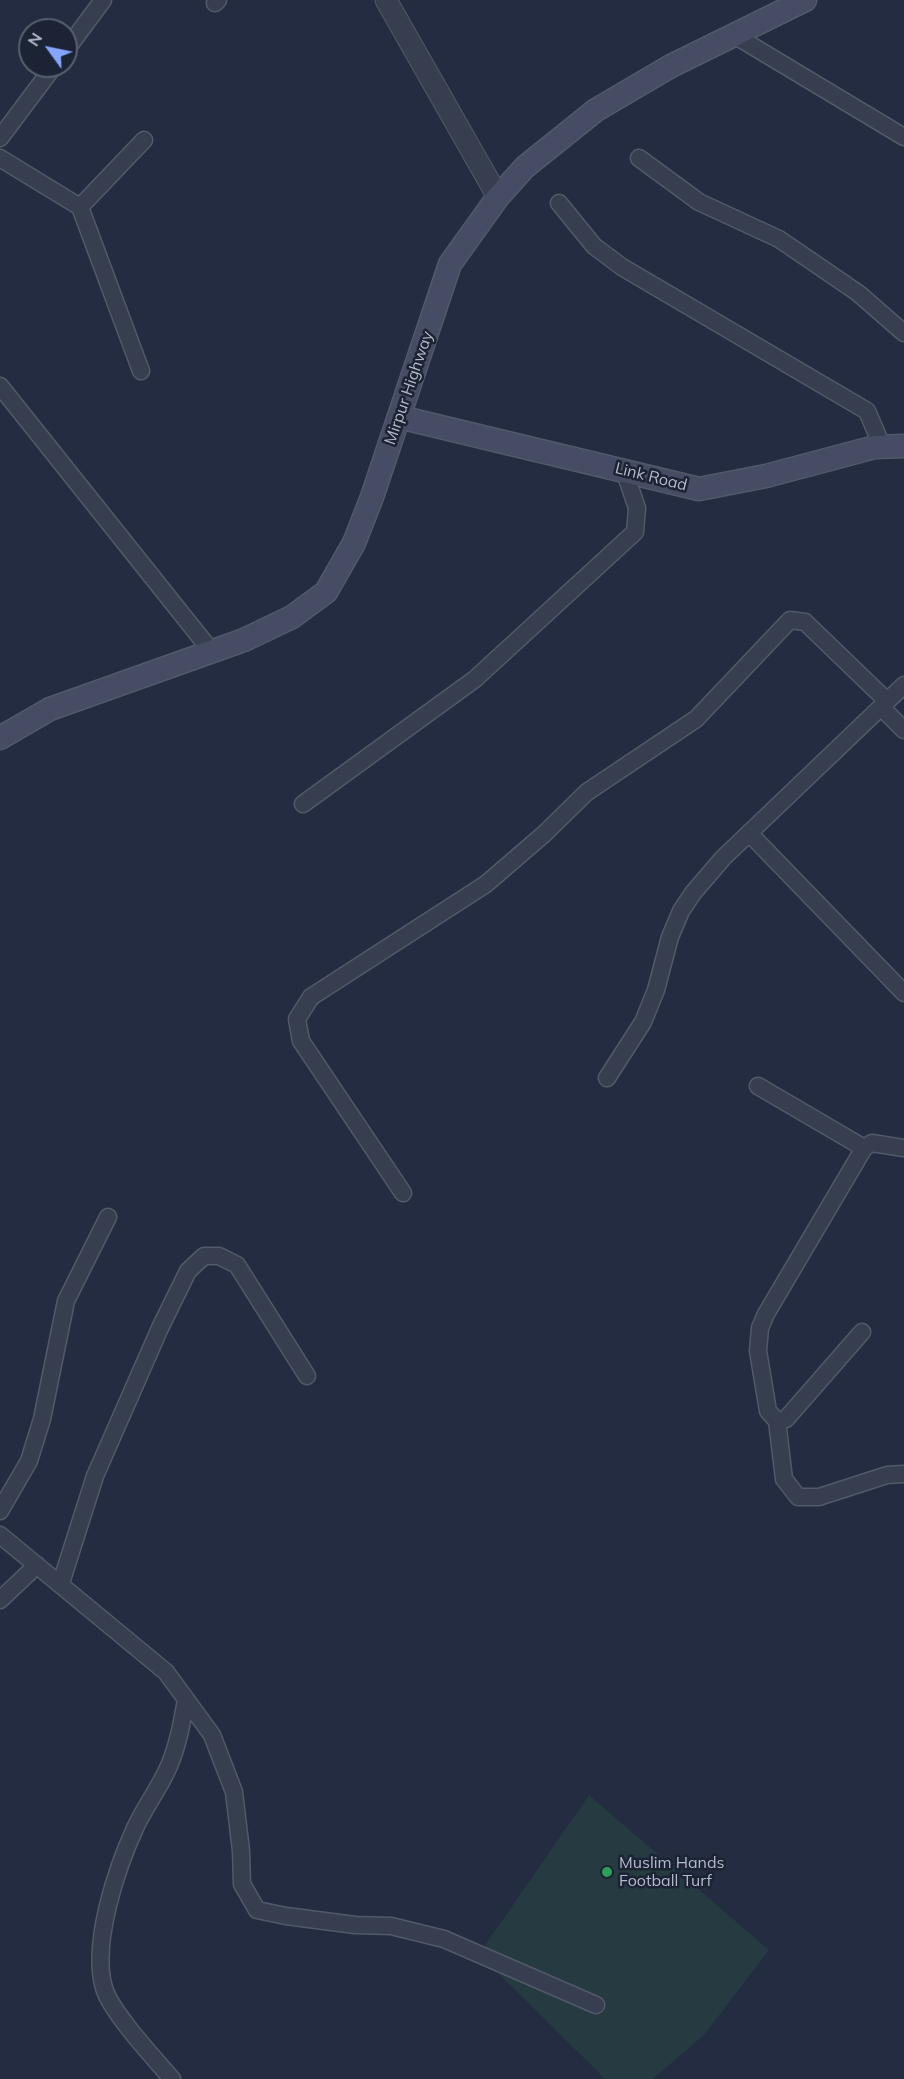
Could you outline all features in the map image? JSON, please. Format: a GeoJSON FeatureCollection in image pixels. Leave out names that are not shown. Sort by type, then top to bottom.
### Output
{"type":"FeatureCollection","features":[{"type":"Feature","properties":{"kind":"main road","name":"Mirpur Highway"},"geometry":{"type":"LineString","coordinates":[[0,738],[50,709],[244,640],[291,617],[326,592],[354,543],[372,497],[450,264],[498,197],[525,167],[596,110],[671,66],[805,0]]}},
{"type":"Feature","properties":{"kind":"main road","name":"Link Road"},"geometry":{"type":"LineString","coordinates":[[399,417],[699,489],[766,476],[875,447],[904,446]]}},
{"type":"Feature","properties":{"kind":"street"},"geometry":{"type":"LineString","coordinates":[[78,34],[103,0]]}},
{"type":"Feature","properties":{"kind":"street"},"geometry":{"type":"LineString","coordinates":[[386,0],[498,197]]}},
{"type":"Feature","properties":{"kind":"street"},"geometry":{"type":"LineString","coordinates":[[734,35],[904,137]]}},
{"type":"Feature","properties":{"kind":"street"},"geometry":{"type":"LineString","coordinates":[[0,138],[45,78]]}},
{"type":"Feature","properties":{"kind":"street"},"geometry":{"type":"LineString","coordinates":[[80,207],[144,140]]}},
{"type":"Feature","properties":{"kind":"street"},"geometry":{"type":"LineString","coordinates":[[0,158],[80,207],[141,371]]}},
{"type":"Feature","properties":{"kind":"street"},"geometry":{"type":"LineString","coordinates":[[639,158],[699,202],[779,239],[858,293],[904,333]]}},
{"type":"Feature","properties":{"kind":"street"},"geometry":{"type":"LineString","coordinates":[[559,203],[594,246],[622,267],[867,411],[879,438],[875,447]]}},
{"type":"Feature","properties":{"kind":"street"},"geometry":{"type":"LineString","coordinates":[[0,386],[212,652]]}},
{"type":"Feature","properties":{"kind":"street"},"geometry":{"type":"LineString","coordinates":[[303,804],[475,679],[635,532],[637,508],[624,470]]}},
{"type":"Feature","properties":{"kind":"street"},"geometry":{"type":"LineString","coordinates":[[403,1193],[302,1041],[297,1019],[311,997],[486,884],[544,834],[587,792],[696,719],[790,620],[805,622],[884,704],[904,730]]}},
{"type":"Feature","properties":{"kind":"street"},"geometry":{"type":"LineString","coordinates":[[607,1078],[643,1022],[657,990],[670,937],[681,911],[707,875],[904,685]]}},
{"type":"Feature","properties":{"kind":"street"},"geometry":{"type":"LineString","coordinates":[[749,833],[904,993]]}},
{"type":"Feature","properties":{"kind":"street"},"geometry":{"type":"LineString","coordinates":[[758,1086],[864,1148]]}},
{"type":"Feature","properties":{"kind":"street"},"geometry":{"type":"LineString","coordinates":[[904,1148],[872,1143],[864,1148],[766,1314],[760,1328],[758,1351],[768,1411],[777,1421],[784,1479],[798,1497],[819,1497],[887,1475],[904,1474]]}},
{"type":"Feature","properties":{"kind":"street"},"geometry":{"type":"LineString","coordinates":[[0,1511],[29,1461],[42,1419],[66,1301],[108,1217]]}},
{"type":"Feature","properties":{"kind":"street"},"geometry":{"type":"LineString","coordinates":[[61,1584],[95,1476],[155,1338],[189,1271],[204,1256],[219,1256],[237,1265],[308,1376]]}},
{"type":"Feature","properties":{"kind":"street"},"geometry":{"type":"LineString","coordinates":[[777,1421],[786,1419],[862,1332]]}},
{"type":"Feature","properties":{"kind":"street"},"geometry":{"type":"LineString","coordinates":[[0,1535],[166,1672],[212,1736],[234,1792],[241,1851],[242,1884],[257,1910],[286,1917],[355,1925],[391,1926],[444,1939],[596,2005]]}},
{"type":"Feature","properties":{"kind":"street"},"geometry":{"type":"LineString","coordinates":[[0,1600],[37,1565]]}},
{"type":"Feature","properties":{"kind":"street"},"geometry":{"type":"LineString","coordinates":[[172,2079],[120,2015],[104,1989],[100,1955],[111,1888],[136,1826],[169,1766],[186,1700]]}},
{"type":"Feature","properties":{"kind":"shaded area","name":"Muslim Hands Football Turf"},"geometry":{"type":"Polygon","coordinates":[[[589,1795],[769,1950],[704,2035],[653,2079],[605,2079],[479,1954],[589,1795]]]}},
{"type":"Feature","properties":{"kind":"place","name":"Muslim Hands Football Turf"},"geometry":{"type":"Point","coordinates":[607,1872]}}]}
